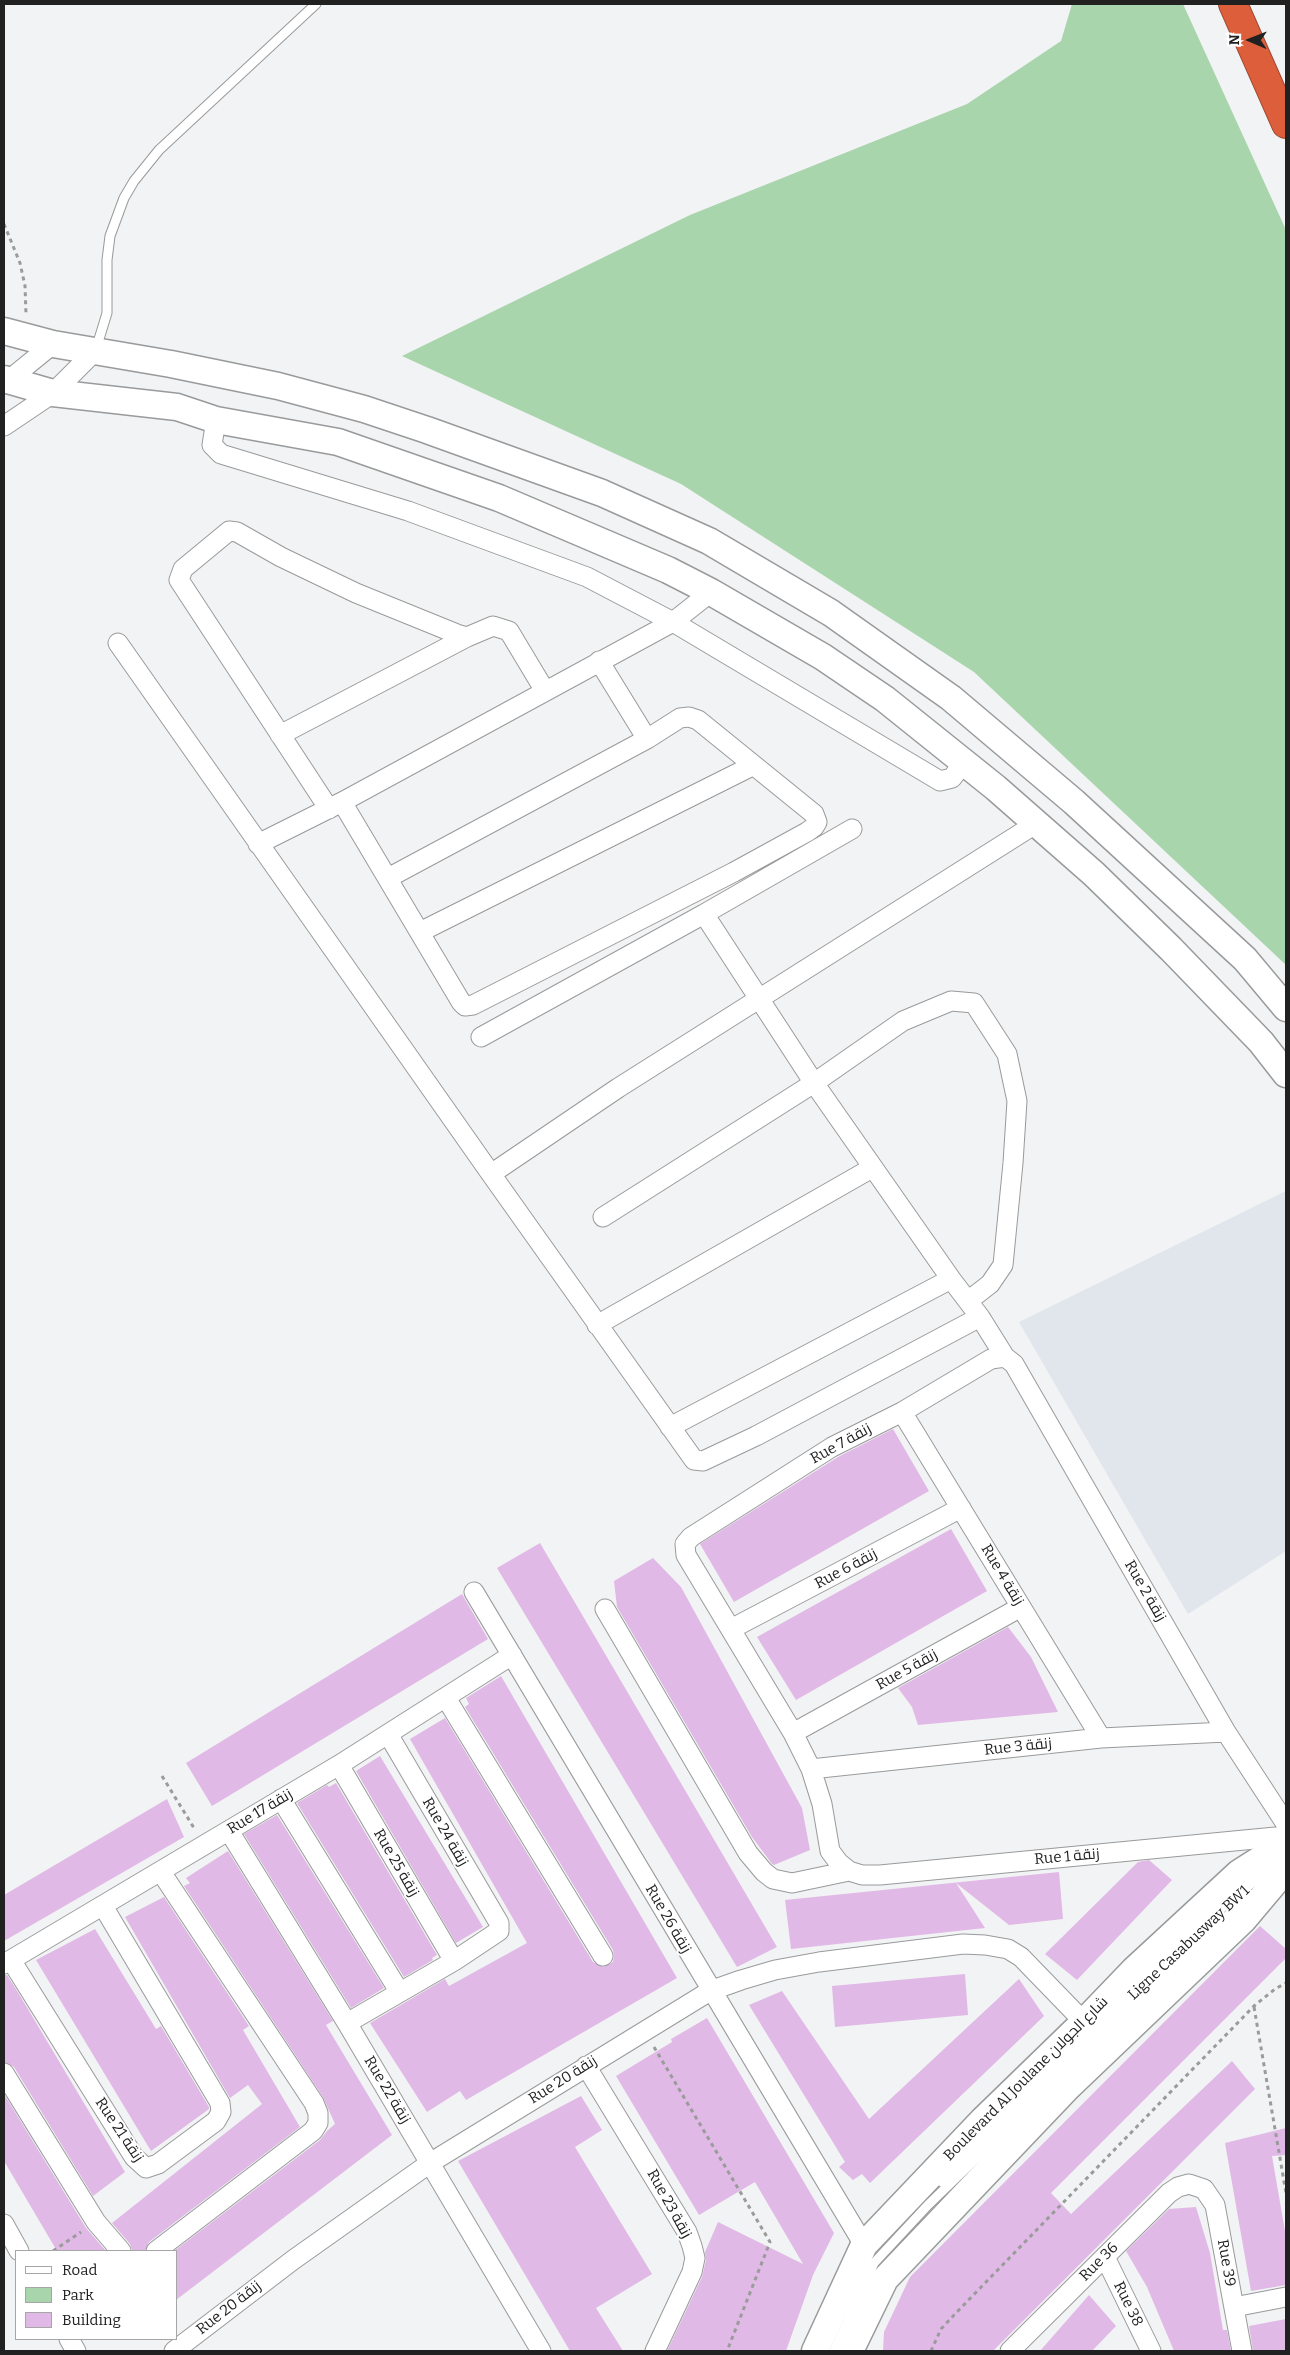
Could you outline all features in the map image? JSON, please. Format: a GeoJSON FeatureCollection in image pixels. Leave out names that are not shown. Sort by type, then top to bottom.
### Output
{"type":"FeatureCollection","features":[{"type":"Feature","properties":{"kind":"highway"},"geometry":{"type":"LineString","coordinates":[[1233,4],[1286,124]]}},
{"type":"Feature","properties":{"kind":"street"},"geometry":{"type":"LineString","coordinates":[[13,334],[53,344],[171,364],[278,386],[364,410],[427,430],[602,493],[709,540],[831,613],[951,698],[1074,802],[1245,959],[1286,1008]]}},
{"type":"Feature","properties":{"kind":"street"},"geometry":{"type":"LineString","coordinates":[[5,381],[53,344]]}},
{"type":"Feature","properties":{"kind":"street"},"geometry":{"type":"LineString","coordinates":[[4,426],[53,392],[94,352]]}},
{"type":"Feature","properties":{"kind":"street"},"geometry":{"type":"LineString","coordinates":[[5,381],[53,392],[178,407],[216,420],[338,442],[500,498],[668,570],[711,592],[780,631],[861,683],[964,762],[1094,874],[1171,949],[1261,1042],[1286,1074]]}},
{"type":"Feature","properties":{"kind":"street"},"geometry":{"type":"LineString","coordinates":[[216,420],[212,445],[221,454],[408,511],[587,577],[673,622],[932,778],[940,781],[952,778],[964,762]]}},
{"type":"Feature","properties":{"kind":"street"},"geometry":{"type":"LineString","coordinates":[[388,878],[647,739],[680,718],[689,717],[698,720],[752,766],[814,814],[817,822],[814,827],[734,872],[473,1005],[465,1006],[388,878],[335,805],[280,735],[179,580],[183,569],[229,531],[237,532],[281,557],[356,593],[467,637]]}},
{"type":"Feature","properties":{"kind":"street"},"geometry":{"type":"LineString","coordinates":[[258,844],[335,805],[673,622],[711,592]]}},
{"type":"Feature","properties":{"kind":"street"},"geometry":{"type":"LineString","coordinates":[[280,735],[467,637],[493,626],[509,631],[545,691]]}},
{"type":"Feature","properties":{"kind":"street"},"geometry":{"type":"LineString","coordinates":[[118,643],[490,1174],[694,1460],[703,1461],[756,1436],[980,1317]]}},
{"type":"Feature","properties":{"kind":"street"},"geometry":{"type":"LineString","coordinates":[[599,661],[647,739]]}},
{"type":"Feature","properties":{"kind":"street"},"geometry":{"type":"LineString","coordinates":[[420,932],[752,766]]}},
{"type":"Feature","properties":{"kind":"street"},"geometry":{"type":"LineString","coordinates":[[490,1174],[618,1088],[1036,823]]}},
{"type":"Feature","properties":{"kind":"street"},"geometry":{"type":"LineString","coordinates":[[480,1037],[704,914],[852,829]]}},
{"type":"Feature","properties":{"kind":"street","name":"Rue 2 زنقة"},"geometry":{"type":"LineString","coordinates":[[704,914],[872,1168],[980,1317],[1005,1357],[1014,1364],[1226,1732],[1285,1849]]}},
{"type":"Feature","properties":{"kind":"street"},"geometry":{"type":"LineString","coordinates":[[603,1217],[814,1083],[903,1021],[951,1001],[974,1003],[1007,1054],[1017,1102],[1003,1265],[990,1284],[968,1301]]}},
{"type":"Feature","properties":{"kind":"street"},"geometry":{"type":"LineString","coordinates":[[597,1325],[872,1168]]}},
{"type":"Feature","properties":{"kind":"street"},"geometry":{"type":"LineString","coordinates":[[670,1427],[951,1279]]}},
{"type":"Feature","properties":{"kind":"street","name":"Rue 7 زنقة"},"geometry":{"type":"LineString","coordinates":[[731,1629],[686,1555],[684,1544],[691,1537],[832,1447],[902,1412],[991,1359],[1005,1357]]}},
{"type":"Feature","properties":{"kind":"street","name":"Rue 4 زنقة"},"geometry":{"type":"LineString","coordinates":[[902,1412],[1101,1738]]}},
{"type":"Feature","properties":{"kind":"street","name":"Rue 6 زنقة"},"geometry":{"type":"LineString","coordinates":[[731,1629],[961,1508]]}},
{"type":"Feature","properties":{"kind":"street","name":"Rue 26 زنقة"},"geometry":{"type":"LineString","coordinates":[[474,1592],[710,1991],[864,2245]]}},
{"type":"Feature","properties":{"kind":"street","name":"Rue 5 زنقة"},"geometry":{"type":"LineString","coordinates":[[793,1733],[1022,1606]]}},
{"type":"Feature","properties":{"kind":"street"},"geometry":{"type":"LineString","coordinates":[[605,1609],[748,1853],[764,1872],[773,1879],[792,1883],[848,1871]]}},
{"type":"Feature","properties":{"kind":"street"},"geometry":{"type":"LineString","coordinates":[[731,1629],[793,1733],[811,1769],[822,1804],[830,1850],[839,1863],[848,1871]]}},
{"type":"Feature","properties":{"kind":"street","name":"Rue 17 زنقة"},"geometry":{"type":"LineString","coordinates":[[7,1962],[162,1872],[339,1765],[512,1655]]}},
{"type":"Feature","properties":{"kind":"street"},"geometry":{"type":"LineString","coordinates":[[446,1698],[603,1956]]}},
{"type":"Feature","properties":{"kind":"street","name":"Rue 3 زنقة"},"geometry":{"type":"LineString","coordinates":[[811,1769],[1101,1738],[1226,1732]]}},
{"type":"Feature","properties":{"kind":"street","name":"Rue 24 زنقة"},"geometry":{"type":"LineString","coordinates":[[388,1734],[499,1923],[499,1931],[454,1961]]}},
{"type":"Feature","properties":{"kind":"street","name":"Rue 25 زنقة"},"geometry":{"type":"LineString","coordinates":[[339,1765],[454,1961]]}},
{"type":"Feature","properties":{"kind":"street"},"geometry":{"type":"LineString","coordinates":[[281,1799],[399,1991]]}},
{"type":"Feature","properties":{"kind":"street","name":"Rue 22 زنقة"},"geometry":{"type":"LineString","coordinates":[[229,1831],[347,2023],[541,2351]]}},
{"type":"Feature","properties":{"kind":"street"},"geometry":{"type":"LineString","coordinates":[[850,2351],[885,2278],[1068,2087],[1244,1919],[1285,1849]]}},
{"type":"Feature","properties":{"kind":"street","name":"Rue 1 زنقة"},"geometry":{"type":"LineString","coordinates":[[848,1871],[862,1875],[880,1875],[1285,1849]]}},
{"type":"Feature","properties":{"kind":"street","name":"Boulevard Al Joulane شارع الجولان"},"geometry":{"type":"LineString","coordinates":[[815,2351],[864,2245],[982,2120],[1084,2022],[1134,1970],[1240,1873],[1285,1849]]}},
{"type":"Feature","properties":{"kind":"street"},"geometry":{"type":"LineString","coordinates":[[157,2250],[312,2131],[318,2123],[318,2113],[314,2103],[162,1872]]}},
{"type":"Feature","properties":{"kind":"street","name":"Rue 21 زنقة"},"geometry":{"type":"LineString","coordinates":[[7,1962],[134,2157],[146,2168],[158,2164],[216,2122],[221,2112],[220,2103],[103,1906]]}},
{"type":"Feature","properties":{"kind":"street","name":"Rue 20 زنقة"},"geometry":{"type":"LineString","coordinates":[[174,2351],[293,2260],[430,2163],[710,1991],[775,1970],[819,1962],[963,1944],[1008,1949],[1031,1966],[1084,2022]]}},
{"type":"Feature","properties":{"kind":"street"},"geometry":{"type":"LineString","coordinates":[[347,2023],[399,1991],[454,1961]]}},
{"type":"Feature","properties":{"kind":"street","name":"Rue 23 زنقة"},"geometry":{"type":"LineString","coordinates":[[586,2066],[687,2232],[695,2258],[692,2272],[655,2351]]}},
{"type":"Feature","properties":{"kind":"street"},"geometry":{"type":"LineString","coordinates":[[4,2073],[96,2222],[120,2250]]}},
{"type":"Feature","properties":{"kind":"street","name":"Rue 36"},"geometry":{"type":"LineString","coordinates":[[1010,2351],[1173,2190],[1183,2185],[1194,2185]]}},
{"type":"Feature","properties":{"kind":"street","name":"Rue 39"},"geometry":{"type":"LineString","coordinates":[[1194,2185],[1204,2189],[1215,2205],[1242,2351]]}},
{"type":"Feature","properties":{"kind":"street"},"geometry":{"type":"LineString","coordinates":[[4,2224],[18,2250]]}},
{"type":"Feature","properties":{"kind":"street","name":"Rue 38"},"geometry":{"type":"LineString","coordinates":[[1105,2257],[1151,2351]]}},
{"type":"Feature","properties":{"kind":"street"},"geometry":{"type":"LineString","coordinates":[[1234,2307],[1286,2297]]}},
{"type":"Feature","properties":{"kind":"lane"},"geometry":{"type":"LineString","coordinates":[[94,352],[108,313],[107,260],[110,236],[122,204],[134,181],[159,150],[316,4]]}},
{"type":"Feature","properties":{"kind":"lane","name":"Ligne Casabusway BW1"},"geometry":{"type":"LineString","coordinates":[[828,2351],[871,2257],[926,2197],[1225,1905],[1285,1849]]}},
{"type":"Feature","properties":{"kind":"lane","name":"Ligne Casabusway BW1"},"geometry":{"type":"LineString","coordinates":[[834,2351],[874,2263],[928,2205],[1201,1939],[1285,1849]]}},
{"type":"Feature","properties":{"kind":"path"},"geometry":{"type":"LineString","coordinates":[[4,224],[20,263],[25,286],[26,309],[13,334]]}},
{"type":"Feature","properties":{"kind":"path"},"geometry":{"type":"LineString","coordinates":[[162,1776],[205,1846]]}},
{"type":"Feature","properties":{"kind":"path"},"geometry":{"type":"LineString","coordinates":[[931,2351],[942,2330],[954,2316],[1254,2006],[1275,1989],[1286,1983]]}},
{"type":"Feature","properties":{"kind":"path"},"geometry":{"type":"LineString","coordinates":[[1254,2006],[1286,2193]]}},
{"type":"Feature","properties":{"kind":"path"},"geometry":{"type":"LineString","coordinates":[[644,2031],[770,2242],[726,2351]]}},
{"type":"Feature","properties":{"kind":"path"},"geometry":{"type":"LineString","coordinates":[[54,2250],[96,2222]]}},
{"type":"Feature","properties":{"kind":"shaded area"},"geometry":{"type":"Polygon","coordinates":[[[1286,1191],[1286,1551],[1188,1614],[1019,1322],[1286,1191]]]}},
{"type":"Feature","properties":{"kind":"green space"},"geometry":{"type":"Polygon","coordinates":[[[1072,4],[1183,4],[1286,230],[1286,965],[974,672],[681,484],[402,356],[690,215],[967,104],[1061,41],[1072,4]]]}},
{"type":"Feature","properties":{"kind":"building"},"geometry":{"type":"Polygon","coordinates":[[[893,1429],[929,1491],[734,1602],[700,1544],[838,1457],[893,1429]]]}},
{"type":"Feature","properties":{"kind":"building"},"geometry":{"type":"Polygon","coordinates":[[[951,1529],[987,1591],[796,1700],[757,1637],[951,1529]]]}},
{"type":"Feature","properties":{"kind":"building"},"geometry":{"type":"Polygon","coordinates":[[[540,1543],[777,1947],[737,1967],[497,1568],[540,1543]]]}},
{"type":"Feature","properties":{"kind":"building"},"geometry":{"type":"Polygon","coordinates":[[[653,1558],[681,1587],[802,1808],[810,1850],[774,1865],[772,1864],[752,1837],[617,1607],[614,1581],[653,1558]]]}},
{"type":"Feature","properties":{"kind":"building"},"geometry":{"type":"Polygon","coordinates":[[[462,1594],[488,1639],[212,1806],[186,1763],[462,1594]]]}},
{"type":"Feature","properties":{"kind":"building"},"geometry":{"type":"Polygon","coordinates":[[[1008,1627],[1031,1657],[1058,1712],[918,1725],[912,1707],[898,1688],[1008,1627]]]}},
{"type":"Feature","properties":{"kind":"building"},"geometry":{"type":"Polygon","coordinates":[[[501,1676],[677,1978],[466,2100],[460,2091],[427,2112],[370,2023],[445,1979],[449,1986],[527,1943],[410,1739],[445,1718],[593,1962],[604,1967],[613,1962],[613,1950],[465,1707],[469,1704],[466,1698],[501,1676]]]}},
{"type":"Feature","properties":{"kind":"building"},"geometry":{"type":"Polygon","coordinates":[[[380,1756],[483,1927],[456,1943],[356,1771],[380,1756]]]}},
{"type":"Feature","properties":{"kind":"building"},"geometry":{"type":"Polygon","coordinates":[[[336,1783],[437,1955],[432,1958],[433,1960],[404,1977],[297,1803],[327,1785],[329,1787],[336,1783]]]}},
{"type":"Feature","properties":{"kind":"building"},"geometry":{"type":"Polygon","coordinates":[[[167,1799],[184,1837],[4,1941],[4,1895],[167,1799]]]}},
{"type":"Feature","properties":{"kind":"building"},"geometry":{"type":"Polygon","coordinates":[[[277,1815],[384,1988],[351,2008],[244,1834],[277,1815]]]}},
{"type":"Feature","properties":{"kind":"building"},"geometry":{"type":"Polygon","coordinates":[[[228,1851],[333,2021],[326,2025],[392,2135],[178,2298],[178,2250],[175,2250],[320,2140],[335,2124],[323,2097],[184,1886],[190,1883],[186,1878],[228,1851]]]}},
{"type":"Feature","properties":{"kind":"building"},"geometry":{"type":"Polygon","coordinates":[[[1149,1860],[1172,1880],[1077,1980],[1045,1954],[1138,1862],[1149,1860]]]}},
{"type":"Feature","properties":{"kind":"building"},"geometry":{"type":"Polygon","coordinates":[[[1059,1872],[1063,1919],[1009,1925],[956,1883],[985,1928],[791,1949],[785,1900],[1059,1872]]]}},
{"type":"Feature","properties":{"kind":"building"},"geometry":{"type":"Polygon","coordinates":[[[164,1897],[249,2026],[243,2030],[300,2127],[149,2242],[145,2250],[132,2250],[130,2244],[112,2223],[262,2104],[248,2085],[230,2098],[125,1917],[164,1897]]]}},
{"type":"Feature","properties":{"kind":"building"},"geometry":{"type":"Polygon","coordinates":[[[1260,1926],[1286,1949],[1286,1958],[1051,2193],[1071,2214],[1232,2061],[1255,2089],[993,2351],[883,2351],[884,2332],[910,2277],[1260,1926]]]}},
{"type":"Feature","properties":{"kind":"building"},"geometry":{"type":"Polygon","coordinates":[[[95,1929],[156,2029],[161,2026],[209,2107],[209,2109],[151,2151],[36,1960],[95,1929]]]}},
{"type":"Feature","properties":{"kind":"building"},"geometry":{"type":"Polygon","coordinates":[[[965,1974],[968,2015],[835,2027],[832,1986],[965,1974]]]}},
{"type":"Feature","properties":{"kind":"building"},"geometry":{"type":"Polygon","coordinates":[[[4,1975],[7,1975],[16,1989],[125,2172],[93,2196],[14,2067],[4,2062],[4,1975]]]}},
{"type":"Feature","properties":{"kind":"building"},"geometry":{"type":"Polygon","coordinates":[[[1019,1979],[1044,2016],[870,2183],[862,2174],[853,2180],[839,2167],[845,2162],[749,2005],[782,1991],[869,2119],[1019,1979]]]}},
{"type":"Feature","properties":{"kind":"building"},"geometry":{"type":"Polygon","coordinates":[[[707,2018],[834,2233],[813,2275],[786,2351],[667,2351],[702,2277],[706,2260],[705,2252],[718,2222],[803,2264],[755,2182],[699,2215],[616,2076],[672,2042],[671,2039],[707,2018]]]}},
{"type":"Feature","properties":{"kind":"building"},"geometry":{"type":"Polygon","coordinates":[[[4,2094],[86,2228],[105,2250],[56,2250],[4,2161],[4,2094]]]}},
{"type":"Feature","properties":{"kind":"building"},"geometry":{"type":"Polygon","coordinates":[[[581,2096],[602,2130],[575,2147],[652,2274],[596,2308],[623,2351],[570,2351],[458,2161],[581,2096]]]}},
{"type":"Feature","properties":{"kind":"building"},"geometry":{"type":"Polygon","coordinates":[[[1286,2128],[1286,2155],[1272,2156],[1286,2237],[1286,2285],[1251,2291],[1225,2143],[1286,2128]]]}},
{"type":"Feature","properties":{"kind":"building"},"geometry":{"type":"Polygon","coordinates":[[[1196,2207],[1210,2253],[1223,2330],[1227,2330],[1231,2351],[1174,2351],[1147,2287],[1126,2251],[1169,2209],[1196,2207]]]}},
{"type":"Feature","properties":{"kind":"building"},"geometry":{"type":"Polygon","coordinates":[[[1089,2295],[1116,2326],[1092,2351],[1040,2351],[1089,2295]]]}},
{"type":"Feature","properties":{"kind":"building"},"geometry":{"type":"Polygon","coordinates":[[[1286,2319],[1286,2351],[1253,2351],[1249,2326],[1286,2319]]]}}]}
